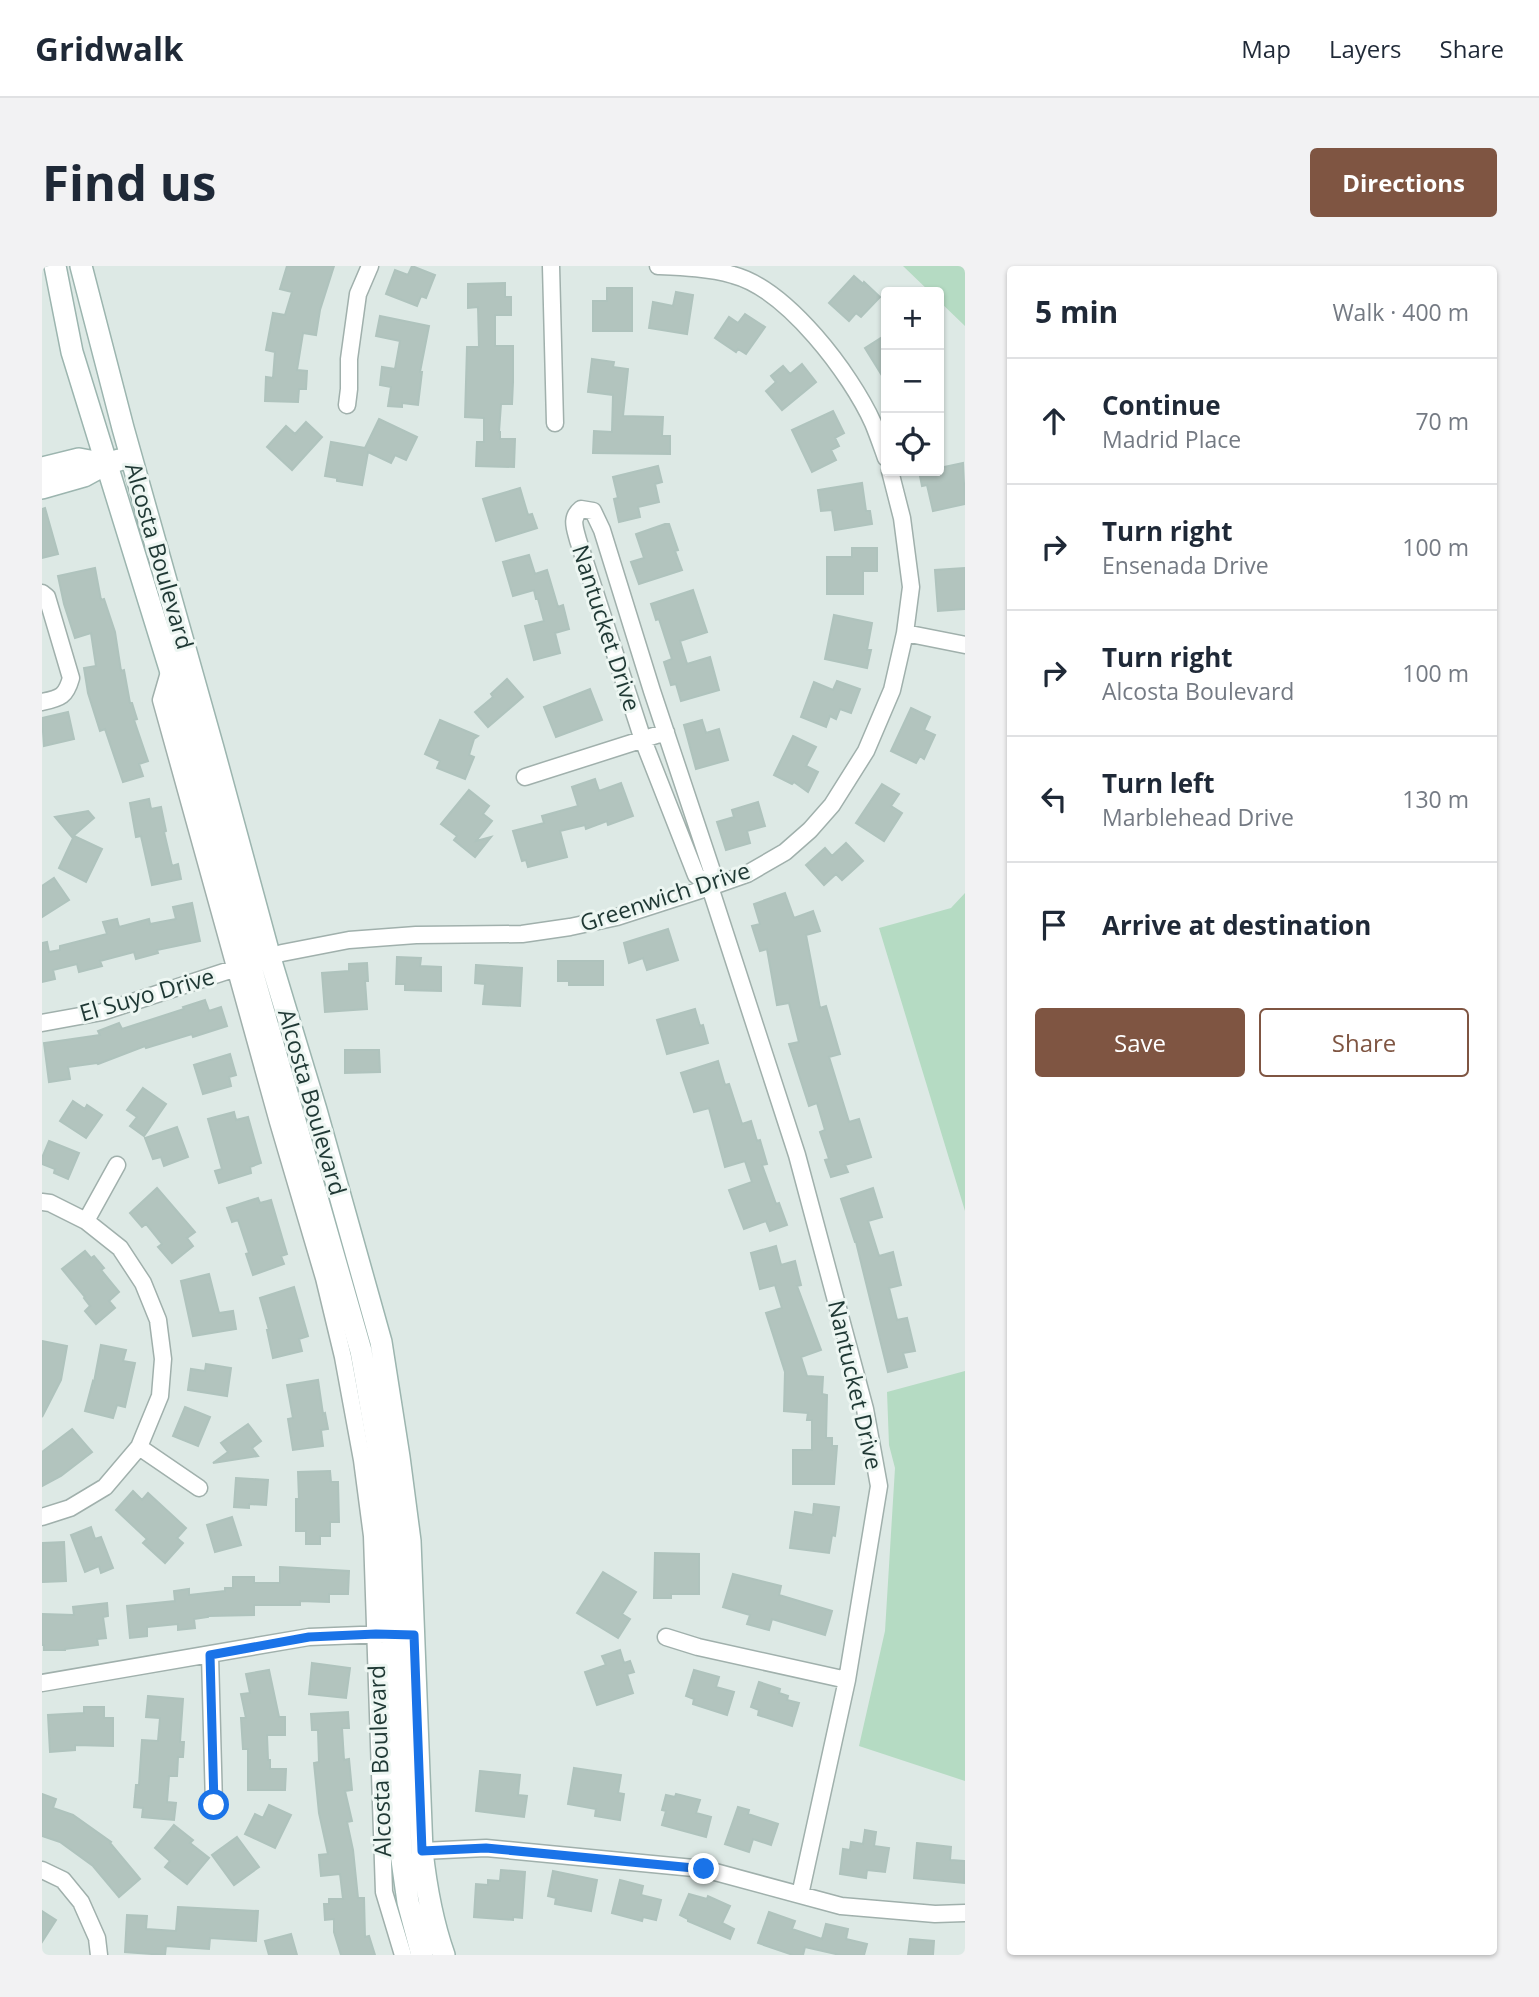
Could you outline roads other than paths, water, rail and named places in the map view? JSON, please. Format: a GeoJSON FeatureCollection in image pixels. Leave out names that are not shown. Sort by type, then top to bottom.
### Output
{"type":"FeatureCollection","features":[{"type":"Feature","properties":{"kind":"main road","name":"Alcosta Boulevard"},"geometry":{"type":"LineString","coordinates":[[55,266],[72,352],[170,669],[361,1351],[389,1533],[401,1853],[408,1902],[422,1955]]}},
{"type":"Feature","properties":{"kind":"main road","name":"Alcosta Boulevard"},"geometry":{"type":"LineString","coordinates":[[81,266],[213,748],[252,964]]}},
{"type":"Feature","properties":{"kind":"main road"},"geometry":{"type":"LineString","coordinates":[[42,488],[85,476],[106,464],[131,456]]}},
{"type":"Feature","properties":{"kind":"main road"},"geometry":{"type":"LineString","coordinates":[[42,468],[79,459],[106,464]]}},
{"type":"Feature","properties":{"kind":"main road","name":"Alcosta Boulevard"},"geometry":{"type":"LineString","coordinates":[[394,1634],[426,1886],[444,1955]]}},
{"type":"Feature","properties":{"kind":"main road"},"geometry":{"type":"LineString","coordinates":[[401,1853],[422,1851]]}},
{"type":"Feature","properties":{"kind":"street"},"geometry":{"type":"LineString","coordinates":[[346,405],[358,294],[370,266]]}},
{"type":"Feature","properties":{"kind":"street"},"geometry":{"type":"LineString","coordinates":[[551,266],[555,423]]}},
{"type":"Feature","properties":{"kind":"street"},"geometry":{"type":"LineString","coordinates":[[658,266],[735,270],[777,298],[813,334],[846,377],[872,421],[881,445]]}},
{"type":"Feature","properties":{"kind":"street","name":"Greenwich Drive"},"geometry":{"type":"LineString","coordinates":[[252,964],[286,952],[349,940],[416,935],[522,934],[570,928],[617,917],[747,874],[785,852],[810,830],[832,805],[866,751],[892,690],[905,633],[911,587],[902,518],[891,476]]}},
{"type":"Feature","properties":{"kind":"street","name":"Nantucket Drive"},"geometry":{"type":"LineString","coordinates":[[710,887],[695,875],[643,740],[574,526],[573,520],[581,509],[593,511],[598,519],[712,871],[710,887],[797,1155],[865,1409],[872,1448],[878,1486],[847,1680],[800,1895]]}},
{"type":"Feature","properties":{"kind":"street"},"geometry":{"type":"LineString","coordinates":[[42,593],[47,597],[71,678],[68,690],[58,699],[42,702]]}},
{"type":"Feature","properties":{"kind":"street"},"geometry":{"type":"LineString","coordinates":[[609,640],[634,632]]}},
{"type":"Feature","properties":{"kind":"street"},"geometry":{"type":"LineString","coordinates":[[905,633],[965,645]]}},
{"type":"Feature","properties":{"kind":"street"},"geometry":{"type":"LineString","coordinates":[[525,777],[666,732]]}},
{"type":"Feature","properties":{"kind":"street","name":"El Suyo Drive"},"geometry":{"type":"LineString","coordinates":[[42,1023],[102,1012],[252,964]]}},
{"type":"Feature","properties":{"kind":"street"},"geometry":{"type":"LineString","coordinates":[[86,1221],[117,1166]]}},
{"type":"Feature","properties":{"kind":"street"},"geometry":{"type":"LineString","coordinates":[[42,1202],[50,1203],[86,1221],[120,1248],[143,1283],[158,1320],[163,1359],[160,1396],[139,1447],[105,1487],[70,1508],[42,1517]]}},
{"type":"Feature","properties":{"kind":"street"},"geometry":{"type":"LineString","coordinates":[[139,1447],[199,1488]]}},
{"type":"Feature","properties":{"kind":"street"},"geometry":{"type":"LineString","coordinates":[[42,1683],[309,1637],[394,1634]]}},
{"type":"Feature","properties":{"kind":"street","name":"Alcosta Boulevard"},"geometry":{"type":"LineString","coordinates":[[394,1634],[384,1892],[403,1955]]}},
{"type":"Feature","properties":{"kind":"street"},"geometry":{"type":"LineString","coordinates":[[666,1637],[698,1647],[847,1680]]}},
{"type":"Feature","properties":{"kind":"street"},"geometry":{"type":"LineString","coordinates":[[210,1655],[214,1805]]}},
{"type":"Feature","properties":{"kind":"street"},"geometry":{"type":"LineString","coordinates":[[422,1851],[486,1848],[704,1869],[841,1906],[935,1914],[965,1913]]}},
{"type":"Feature","properties":{"kind":"street"},"geometry":{"type":"LineString","coordinates":[[42,1870],[63,1880],[81,1902],[97,1938],[99,1955]]}}]}
